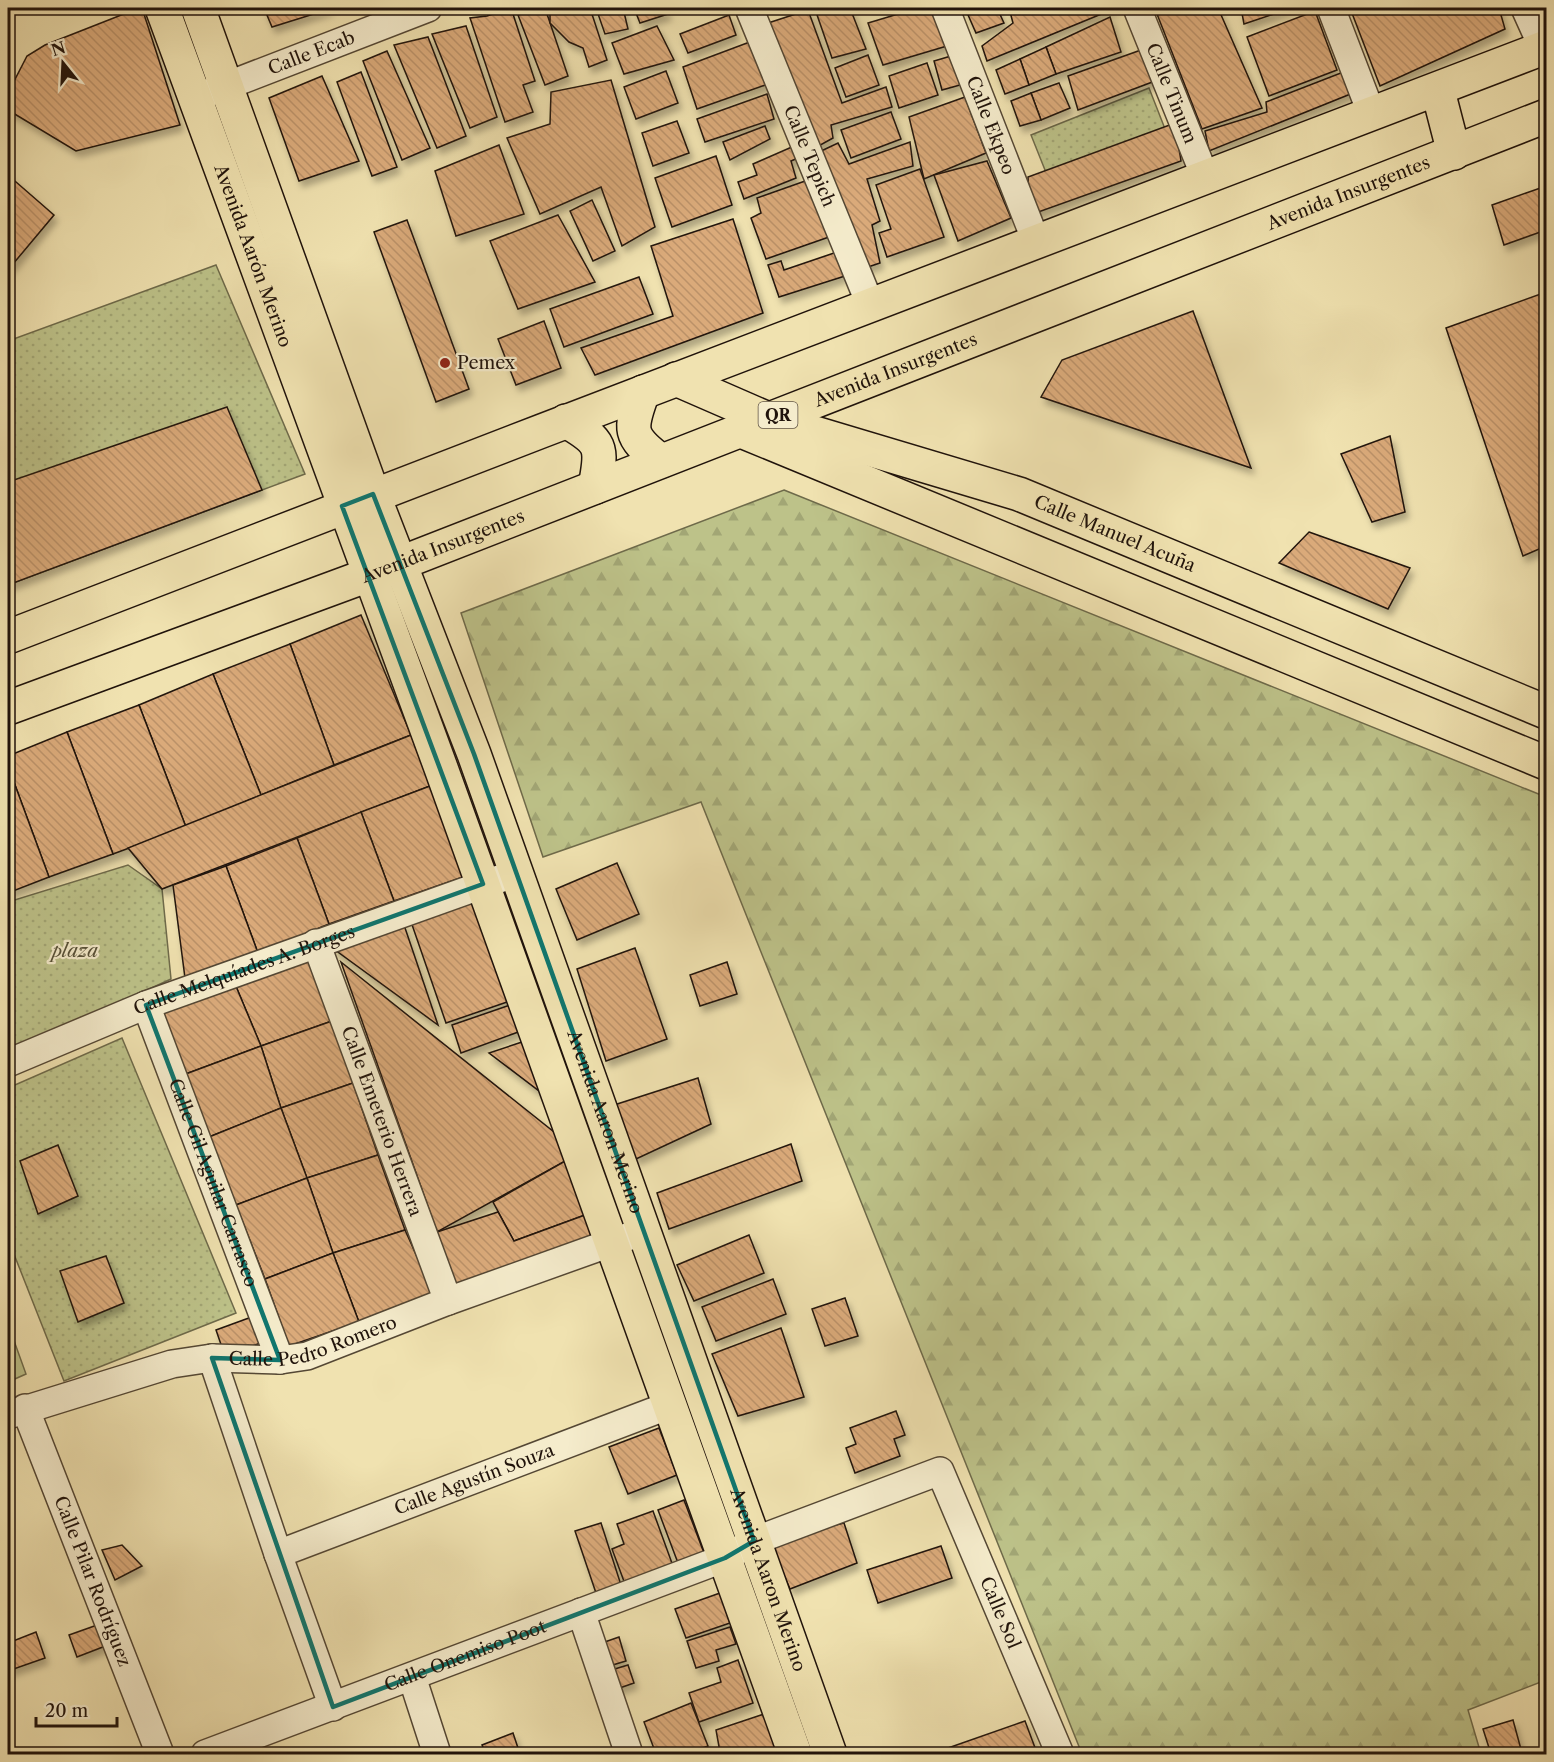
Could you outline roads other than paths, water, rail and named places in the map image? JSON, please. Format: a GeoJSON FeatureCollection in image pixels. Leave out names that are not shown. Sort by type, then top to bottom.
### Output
{"type":"FeatureCollection","features":[{"type":"Feature","properties":{"kind":"main road","name":"Avenida Aarón Merino"},"geometry":{"type":"LineString","coordinates":[[162,8],[342,506]]}},
{"type":"Feature","properties":{"kind":"main road","name":"Avenida Aarón Merino"},"geometry":{"type":"LineString","coordinates":[[198,8],[373,494]]}},
{"type":"Feature","properties":{"kind":"main road"},"geometry":{"type":"LineString","coordinates":[[8,637],[373,494],[870,304],[1037,244],[1438,91],[1545,47]]}},
{"type":"Feature","properties":{"kind":"main road"},"geometry":{"type":"LineString","coordinates":[[1438,91],[1454,153]]}},
{"type":"Feature","properties":{"kind":"main road","name":"Avenida Insurgentes"},"geometry":{"type":"LineString","coordinates":[[8,708],[401,563],[1546,116]]}},
{"type":"Feature","properties":{"kind":"main road","name":"Calle Manuel Acuña"},"geometry":{"type":"LineString","coordinates":[[676,379],[754,425],[1546,763]]}},
{"type":"Feature","properties":{"kind":"main road"},"geometry":{"type":"LineString","coordinates":[[643,392],[633,421],[633,433],[639,444],[661,461]]}},
{"type":"Feature","properties":{"kind":"main road"},"geometry":{"type":"LineString","coordinates":[[567,421],[592,436],[597,447],[600,460],[595,487]]}},
{"type":"Feature","properties":{"kind":"main road","name":"Calle Manuel Acuña"},"geometry":{"type":"LineString","coordinates":[[754,425],[1019,494],[1546,712]]}},
{"type":"Feature","properties":{"kind":"main road","name":"Avenida Aaron Merino"},"geometry":{"type":"LineString","coordinates":[[373,494],[474,754],[830,1755]]}},
{"type":"Feature","properties":{"kind":"main road","name":"Avenida Aaron Merino"},"geometry":{"type":"LineString","coordinates":[[342,506],[370,574],[441,768],[795,1755]]}},
{"type":"Feature","properties":{"kind":"street","name":"Calle Ecab"},"geometry":{"type":"LineString","coordinates":[[195,97],[226,86],[381,16],[428,8]]}},
{"type":"Feature","properties":{"kind":"street","name":"Calle Tepich"},"geometry":{"type":"LineString","coordinates":[[749,8],[870,304]]}},
{"type":"Feature","properties":{"kind":"street","name":"Calle Ekpeo"},"geometry":{"type":"LineString","coordinates":[[945,8],[1037,244]]}},
{"type":"Feature","properties":{"kind":"street","name":"Calle Tinum"},"geometry":{"type":"LineString","coordinates":[[1137,8],[1206,179]]}},
{"type":"Feature","properties":{"kind":"street"},"geometry":{"type":"LineString","coordinates":[[1331,8],[1372,116]]}},
{"type":"Feature","properties":{"kind":"street"},"geometry":{"type":"LineString","coordinates":[[1526,8],[1545,47]]}},
{"type":"Feature","properties":{"kind":"street"},"geometry":{"type":"LineString","coordinates":[[441,768],[474,754]]}},
{"type":"Feature","properties":{"kind":"street","name":"Calle Melquíades A. Borges"},"geometry":{"type":"LineString","coordinates":[[8,1063],[146,1005],[516,873]]}},
{"type":"Feature","properties":{"kind":"street","name":"Calle Emeterio Herrera"},"geometry":{"type":"LineString","coordinates":[[316,943],[448,1301]]}},
{"type":"Feature","properties":{"kind":"street","name":"Calle Gil Aguilar Carrasco"},"geometry":{"type":"LineString","coordinates":[[146,1005],[280,1360]]}},
{"type":"Feature","properties":{"kind":"street","name":"Calle Pedro Romero"},"geometry":{"type":"LineString","coordinates":[[16,1411],[172,1364],[212,1358],[280,1360],[307,1356],[448,1301],[644,1232]]}},
{"type":"Feature","properties":{"kind":"street"},"geometry":{"type":"LineString","coordinates":[[212,1358],[278,1554],[333,1707]]}},
{"type":"Feature","properties":{"kind":"street","name":"Calle Agustín Souza"},"geometry":{"type":"LineString","coordinates":[[278,1554],[670,1405]]}},
{"type":"Feature","properties":{"kind":"street","name":"Calle Pilar Rodríguez"},"geometry":{"type":"LineString","coordinates":[[16,1411],[160,1755]]}},
{"type":"Feature","properties":{"kind":"street","name":"Calle Onemiso Poot"},"geometry":{"type":"LineString","coordinates":[[206,1755],[725,1558],[754,1541],[940,1470]]}},
{"type":"Feature","properties":{"kind":"street","name":"Calle Sol"},"geometry":{"type":"LineString","coordinates":[[940,1470],[1060,1755]]}},
{"type":"Feature","properties":{"kind":"street"},"geometry":{"type":"LineString","coordinates":[[581,1612],[629,1755]]}},
{"type":"Feature","properties":{"kind":"street"},"geometry":{"type":"LineString","coordinates":[[412,1677],[437,1755]]}},
{"type":"Feature","properties":{"kind":"place","name":"Pemex"},"geometry":{"type":"Point","coordinates":[445,363]}},
{"type":"Feature","properties":{"kind":"park label","name":"plaza"},"geometry":{"type":"Point","coordinates":[75,951]}}]}
